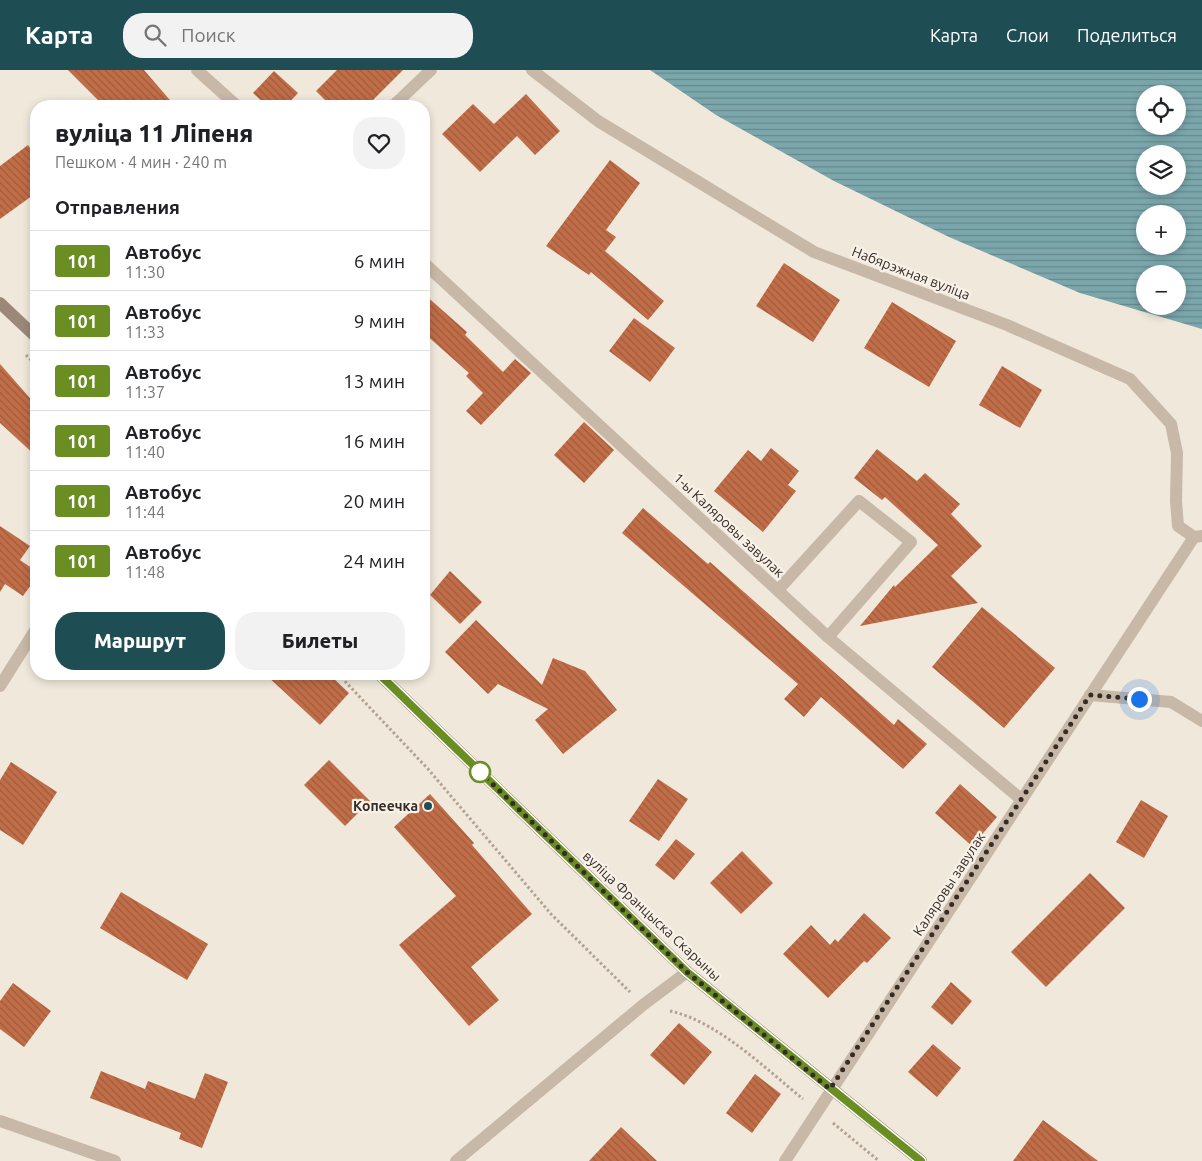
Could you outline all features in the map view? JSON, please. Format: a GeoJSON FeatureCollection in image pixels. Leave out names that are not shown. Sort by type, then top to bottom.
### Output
{"type":"FeatureCollection","features":[{"type":"Feature","properties":{"kind":"main road"},"geometry":{"type":"LineString","coordinates":[[0,303],[30,331]]}},
{"type":"Feature","properties":{"kind":"main road","name":"вуліца Францыска Скарыны"},"geometry":{"type":"LineString","coordinates":[[385,680],[687,972],[921,1161]]}},
{"type":"Feature","properties":{"kind":"street"},"geometry":{"type":"LineString","coordinates":[[197,70],[230,100]]}},
{"type":"Feature","properties":{"kind":"street"},"geometry":{"type":"LineString","coordinates":[[399,100],[431,70]]}},
{"type":"Feature","properties":{"kind":"street","name":"Набярэжная вуліца"},"geometry":{"type":"LineString","coordinates":[[532,70],[598,121],[814,252],[1007,325],[1130,379],[1171,424],[1177,453],[1176,501],[1178,526],[1198,537]]}},
{"type":"Feature","properties":{"kind":"street","name":"1-ы Каляровы завулак"},"geometry":{"type":"LineString","coordinates":[[430,269],[828,637],[1022,800]]}},
{"type":"Feature","properties":{"kind":"street"},"geometry":{"type":"LineString","coordinates":[[778,590],[859,502],[911,542],[828,637]]}},
{"type":"Feature","properties":{"kind":"street","name":"Каляровы завулак"},"geometry":{"type":"LineString","coordinates":[[785,1161],[830,1089],[1090,695],[1198,537]]}},
{"type":"Feature","properties":{"kind":"street"},"geometry":{"type":"LineString","coordinates":[[0,686],[30,638]]}},
{"type":"Feature","properties":{"kind":"street"},"geometry":{"type":"LineString","coordinates":[[1090,695],[1172,702],[1202,721]]}},
{"type":"Feature","properties":{"kind":"street"},"geometry":{"type":"LineString","coordinates":[[456,1161],[643,1005],[687,972]]}},
{"type":"Feature","properties":{"kind":"street"},"geometry":{"type":"LineString","coordinates":[[0,1121],[115,1161]]}},
{"type":"Feature","properties":{"kind":"path"},"geometry":{"type":"LineString","coordinates":[[344,680],[428,769],[551,914],[643,1005],[686,1014],[729,1041],[879,1161]]}},
{"type":"Feature","properties":{"kind":"water"},"geometry":{"type":"Polygon","coordinates":[[[650,70],[1202,70],[1202,329],[1155,315],[1186,315],[1186,265],[1136,265],[1136,310],[1080,293],[949,237],[834,181],[716,115],[650,70]]]}},
{"type":"Feature","properties":{"kind":"building"},"geometry":{"type":"Polygon","coordinates":[[[68,70],[144,70],[170,100],[98,100],[68,70]]]}},
{"type":"Feature","properties":{"kind":"building"},"geometry":{"type":"Polygon","coordinates":[[[337,70],[403,70],[373,100],[325,100],[316,91],[337,70]]]}},
{"type":"Feature","properties":{"kind":"building"},"geometry":{"type":"Polygon","coordinates":[[[274,71],[298,93],[292,100],[261,100],[253,93],[274,71]]]}},
{"type":"Feature","properties":{"kind":"building"},"geometry":{"type":"Polygon","coordinates":[[[526,94],[560,131],[535,155],[517,136],[480,172],[442,134],[473,104],[494,124],[526,94]]]}},
{"type":"Feature","properties":{"kind":"building"},"geometry":{"type":"Polygon","coordinates":[[[28,145],[30,148],[30,197],[0,219],[0,166],[28,145]]]}},
{"type":"Feature","properties":{"kind":"building"},"geometry":{"type":"Polygon","coordinates":[[[610,160],[640,183],[606,230],[616,237],[605,251],[664,301],[648,320],[591,272],[589,275],[546,246],[610,160]]]}},
{"type":"Feature","properties":{"kind":"building"},"geometry":{"type":"Polygon","coordinates":[[[784,263],[840,300],[813,342],[756,306],[784,263]]]}},
{"type":"Feature","properties":{"kind":"building"},"geometry":{"type":"Polygon","coordinates":[[[430,299],[467,332],[465,335],[503,372],[515,359],[531,373],[481,425],[466,411],[483,393],[466,376],[469,373],[430,338],[430,299]]]}},
{"type":"Feature","properties":{"kind":"building"},"geometry":{"type":"Polygon","coordinates":[[[892,302],[956,341],[929,387],[864,348],[892,302]]]}},
{"type":"Feature","properties":{"kind":"building"},"geometry":{"type":"Polygon","coordinates":[[[634,318],[675,348],[650,382],[609,351],[634,318]]]}},
{"type":"Feature","properties":{"kind":"building"},"geometry":{"type":"Polygon","coordinates":[[[0,364],[30,398],[30,450],[0,423],[0,364]]]}},
{"type":"Feature","properties":{"kind":"building"},"geometry":{"type":"Polygon","coordinates":[[[1002,366],[1042,390],[1020,428],[979,405],[1002,366]]]}},
{"type":"Feature","properties":{"kind":"building"},"geometry":{"type":"Polygon","coordinates":[[[584,422],[614,450],[584,483],[554,455],[584,422]]]}},
{"type":"Feature","properties":{"kind":"building"},"geometry":{"type":"Polygon","coordinates":[[[771,448],[799,471],[788,485],[796,491],[763,532],[714,491],[748,450],[761,461],[771,448]]]}},
{"type":"Feature","properties":{"kind":"building"},"geometry":{"type":"Polygon","coordinates":[[[877,449],[917,481],[925,473],[960,504],[951,514],[982,546],[951,576],[978,603],[860,626],[894,585],[895,587],[938,545],[885,497],[882,500],[854,478],[877,449]]]}},
{"type":"Feature","properties":{"kind":"building"},"geometry":{"type":"Polygon","coordinates":[[[643,508],[708,564],[710,562],[894,725],[898,719],[927,744],[903,769],[821,697],[804,717],[784,699],[798,684],[622,533],[643,508]]]}},
{"type":"Feature","properties":{"kind":"building"},"geometry":{"type":"Polygon","coordinates":[[[0,526],[30,546],[20,560],[30,567],[30,586],[23,596],[5,584],[0,592],[0,526]]]}},
{"type":"Feature","properties":{"kind":"building"},"geometry":{"type":"Polygon","coordinates":[[[450,571],[482,602],[460,624],[430,595],[450,571]]]}},
{"type":"Feature","properties":{"kind":"building"},"geometry":{"type":"Polygon","coordinates":[[[982,607],[1055,668],[1004,728],[932,667],[982,607]]]}},
{"type":"Feature","properties":{"kind":"building"},"geometry":{"type":"Polygon","coordinates":[[[476,620],[542,685],[553,658],[585,671],[617,710],[563,754],[535,720],[548,709],[498,684],[488,694],[445,652],[476,620]]]}},
{"type":"Feature","properties":{"kind":"building"},"geometry":{"type":"Polygon","coordinates":[[[271,680],[335,680],[349,693],[320,725],[271,680]]]}},
{"type":"Feature","properties":{"kind":"building"},"geometry":{"type":"Polygon","coordinates":[[[329,760],[370,801],[345,826],[304,785],[329,760]]]}},
{"type":"Feature","properties":{"kind":"building"},"geometry":{"type":"Polygon","coordinates":[[[11,762],[57,792],[23,845],[0,830],[0,780],[11,762]]]}},
{"type":"Feature","properties":{"kind":"building"},"geometry":{"type":"Polygon","coordinates":[[[658,779],[688,799],[659,841],[629,821],[658,779]]]}},
{"type":"Feature","properties":{"kind":"building"},"geometry":{"type":"Polygon","coordinates":[[[960,784],[997,817],[972,846],[935,813],[960,784]]]}},
{"type":"Feature","properties":{"kind":"building"},"geometry":{"type":"Polygon","coordinates":[[[430,794],[474,843],[472,845],[532,914],[471,967],[499,1000],[469,1026],[399,945],[456,896],[394,827],[430,794]]]}},
{"type":"Feature","properties":{"kind":"building"},"geometry":{"type":"Polygon","coordinates":[[[1141,800],[1168,816],[1144,858],[1116,842],[1141,800]]]}},
{"type":"Feature","properties":{"kind":"building"},"geometry":{"type":"Polygon","coordinates":[[[676,839],[695,854],[674,880],[655,865],[676,839]]]}},
{"type":"Feature","properties":{"kind":"building"},"geometry":{"type":"Polygon","coordinates":[[[742,851],[773,883],[741,914],[710,883],[742,851]]]}},
{"type":"Feature","properties":{"kind":"building"},"geometry":{"type":"Polygon","coordinates":[[[1090,873],[1125,908],[1046,987],[1011,952],[1090,873]]]}},
{"type":"Feature","properties":{"kind":"building"},"geometry":{"type":"Polygon","coordinates":[[[121,892],[208,944],[187,980],[100,928],[121,892]]]}},
{"type":"Feature","properties":{"kind":"building"},"geometry":{"type":"Polygon","coordinates":[[[864,913],[891,938],[867,963],[864,961],[828,998],[783,954],[811,925],[830,945],[835,939],[838,942],[864,913]]]}},
{"type":"Feature","properties":{"kind":"building"},"geometry":{"type":"Polygon","coordinates":[[[951,982],[972,1001],[952,1025],[931,1007],[951,982]]]}},
{"type":"Feature","properties":{"kind":"building"},"geometry":{"type":"Polygon","coordinates":[[[13,983],[51,1011],[24,1047],[0,1029],[0,1001],[13,983]]]}},
{"type":"Feature","properties":{"kind":"building"},"geometry":{"type":"Polygon","coordinates":[[[679,1023],[712,1052],[684,1085],[650,1055],[679,1023]]]}},
{"type":"Feature","properties":{"kind":"building"},"geometry":{"type":"Polygon","coordinates":[[[933,1044],[961,1068],[937,1097],[908,1072],[933,1044]]]}},
{"type":"Feature","properties":{"kind":"building"},"geometry":{"type":"Polygon","coordinates":[[[101,1071],[145,1089],[148,1081],[195,1099],[205,1073],[228,1082],[202,1148],[179,1139],[181,1133],[90,1098],[101,1071]]]}},
{"type":"Feature","properties":{"kind":"building"},"geometry":{"type":"Polygon","coordinates":[[[755,1074],[781,1094],[752,1133],[726,1113],[755,1074]]]}},
{"type":"Feature","properties":{"kind":"building"},"geometry":{"type":"Polygon","coordinates":[[[1043,1120],[1098,1161],[1013,1161],[1043,1120]]]}},
{"type":"Feature","properties":{"kind":"building"},"geometry":{"type":"Polygon","coordinates":[[[621,1127],[657,1161],[589,1161],[621,1127]]]}},
{"type":"Feature","properties":{"kind":"bus line","name":"101"},"geometry":{"type":"LineString","coordinates":[[385,680],[687,972],[921,1161]]}},
{"type":"Feature","properties":{"kind":"place","name":"Копеечка"},"geometry":{"type":"Point","coordinates":[428,806]}},
{"type":"Feature","properties":{"kind":"route"},"geometry":{"type":"LineString","coordinates":[[480,772],[477,769],[687,972],[830,1089],[846,1068],[1090,695],[1139,699]]}}]}
